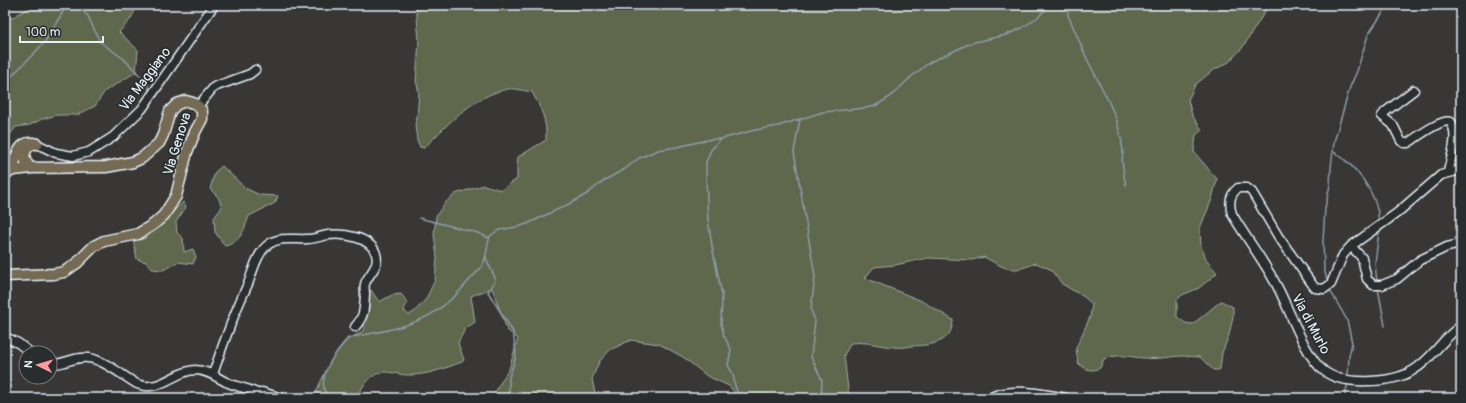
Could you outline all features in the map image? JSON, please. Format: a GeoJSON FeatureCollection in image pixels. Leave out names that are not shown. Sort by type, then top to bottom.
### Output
{"type":"FeatureCollection","features":[{"type":"Feature","properties":{"kind":"main road","name":"Via Genova"},"geometry":{"type":"LineString","coordinates":[[5,276],[54,274],[64,272],[77,263],[94,246],[104,241],[138,234],[164,215],[176,196],[187,152],[195,132],[202,120],[202,111],[198,106],[186,101],[176,104],[170,111],[159,143],[142,158],[133,162],[106,167],[30,168],[9,172]]}},
{"type":"Feature","properties":{"kind":"main road"},"geometry":{"type":"LineString","coordinates":[[9,172],[20,150],[26,144],[31,142],[37,144]]}},
{"type":"Feature","properties":{"kind":"main road"},"geometry":{"type":"LineString","coordinates":[[30,168],[25,161],[24,152],[31,145],[37,144]]}},
{"type":"Feature","properties":{"kind":"street","name":"Via Maggiano"},"geometry":{"type":"LineString","coordinates":[[37,144],[56,153],[73,156],[89,152],[113,137],[142,108],[214,5]]}},
{"type":"Feature","properties":{"kind":"street"},"geometry":{"type":"LineString","coordinates":[[198,106],[214,87],[250,74],[256,70]]}},
{"type":"Feature","properties":{"kind":"street"},"geometry":{"type":"LineString","coordinates":[[1414,90],[1385,112],[1382,116],[1393,125],[1401,141],[1404,143],[1408,143],[1440,123],[1447,121],[1452,122],[1454,142],[1448,172]]}},
{"type":"Feature","properties":{"kind":"street","name":"Via di Murlo"},"geometry":{"type":"LineString","coordinates":[[1461,170],[1448,172],[1435,179],[1397,213],[1351,246],[1343,255],[1336,277],[1331,284],[1324,289],[1315,288],[1278,236],[1252,192],[1247,188],[1238,188],[1230,198],[1232,214],[1277,286],[1309,355],[1323,371],[1328,374],[1340,378],[1372,381],[1399,376],[1412,371],[1429,358],[1447,338],[1461,326]]}},
{"type":"Feature","properties":{"kind":"street"},"geometry":{"type":"LineString","coordinates":[[213,374],[232,320],[260,255],[268,244],[275,241],[340,235],[357,238],[367,243],[372,248],[376,253],[377,264],[365,285],[364,312],[362,320],[355,327]]}},
{"type":"Feature","properties":{"kind":"street"},"geometry":{"type":"LineString","coordinates":[[1351,246],[1362,258],[1367,280],[1373,285],[1382,285],[1397,279],[1420,260],[1447,247],[1461,244]]}},
{"type":"Feature","properties":{"kind":"street"},"geometry":{"type":"LineString","coordinates":[[5,337],[21,345]]}},
{"type":"Feature","properties":{"kind":"street"},"geometry":{"type":"LineString","coordinates":[[58,364],[63,364],[82,358],[91,358],[142,386],[160,384],[186,372],[198,370],[213,374],[227,382],[267,398]]}},
{"type":"Feature","properties":{"kind":"street"},"geometry":{"type":"LineString","coordinates":[[248,390],[282,398]]}},
{"type":"Feature","properties":{"kind":"street"},"geometry":{"type":"LineString","coordinates":[[988,398],[1008,392],[1050,395],[1066,398]]}},
{"type":"Feature","properties":{"kind":"green space"},"geometry":{"type":"Polygon","coordinates":[[[34,5],[138,5],[130,20],[119,32],[138,50],[136,72],[105,91],[95,106],[77,115],[57,115],[42,119],[30,125],[16,127],[5,141],[5,24],[11,18],[34,5]]]}},
{"type":"Feature","properties":{"kind":"green space"},"geometry":{"type":"Polygon","coordinates":[[[416,5],[1269,5],[1243,47],[1229,62],[1212,71],[1195,85],[1188,100],[1192,115],[1202,130],[1196,135],[1194,152],[1217,179],[1212,199],[1200,228],[1201,246],[1207,261],[1217,273],[1199,288],[1182,295],[1177,300],[1177,317],[1185,323],[1193,324],[1221,301],[1233,307],[1233,317],[1229,335],[1222,353],[1220,369],[1213,370],[1200,357],[1185,356],[1149,358],[1120,356],[1104,359],[1100,368],[1093,370],[1086,369],[1078,363],[1076,348],[1090,317],[1092,304],[1084,297],[1062,284],[1050,269],[1036,263],[1020,268],[1009,269],[984,257],[972,260],[928,258],[895,265],[874,267],[865,278],[922,301],[953,320],[952,328],[949,334],[945,339],[939,342],[926,345],[896,347],[851,343],[844,355],[849,398],[739,398],[729,386],[707,376],[683,357],[659,344],[631,340],[610,350],[599,362],[592,379],[596,398],[492,398],[509,369],[518,339],[507,330],[492,288],[471,296],[475,322],[465,329],[458,343],[464,360],[462,362],[435,371],[414,375],[386,372],[379,373],[369,380],[356,398],[313,398],[331,360],[347,340],[363,331],[367,315],[367,298],[371,290],[379,302],[392,295],[401,294],[407,304],[404,309],[405,312],[409,315],[414,312],[426,299],[435,280],[437,258],[434,234],[436,216],[444,204],[455,194],[484,185],[501,190],[517,179],[518,157],[546,140],[546,126],[541,109],[532,92],[508,89],[495,92],[473,104],[453,119],[424,148],[420,147],[417,140],[415,125],[419,92],[416,81],[419,41],[416,5]]]}},
{"type":"Feature","properties":{"kind":"green space"},"geometry":{"type":"Polygon","coordinates":[[[222,166],[245,188],[260,195],[278,196],[275,203],[249,216],[241,235],[235,242],[225,246],[215,232],[214,218],[222,207],[218,197],[210,189],[215,172],[222,166]]]}},
{"type":"Feature","properties":{"kind":"green space"},"geometry":{"type":"Polygon","coordinates":[[[183,202],[186,207],[176,222],[177,233],[183,238],[184,252],[193,249],[196,257],[193,264],[178,262],[163,270],[152,269],[146,262],[137,259],[133,239],[144,239],[183,202]]]}},
{"type":"Feature","properties":{"kind":"waterway"},"geometry":{"type":"LineString","coordinates":[[5,83],[44,43],[67,5]]}},
{"type":"Feature","properties":{"kind":"waterway"},"geometry":{"type":"LineString","coordinates":[[76,5],[88,16],[100,42],[124,59],[148,84],[149,91]]}},
{"type":"Feature","properties":{"kind":"waterway"},"geometry":{"type":"LineString","coordinates":[[328,398],[323,382],[327,368],[339,348],[348,338],[398,328],[426,317],[439,309],[453,298],[484,263],[490,236],[499,230],[527,224],[569,204],[587,194],[603,181],[625,169],[639,158],[658,150],[712,139],[721,139],[755,130],[778,126],[823,112],[875,106],[890,97],[911,77],[930,62],[971,43],[1006,35],[1022,28],[1038,17],[1050,5]]}},
{"type":"Feature","properties":{"kind":"waterway"},"geometry":{"type":"LineString","coordinates":[[1067,5],[1068,15],[1087,59],[1116,118],[1123,151],[1122,161],[1126,185]]}},
{"type":"Feature","properties":{"kind":"waterway"},"geometry":{"type":"LineString","coordinates":[[1328,282],[1324,270],[1323,241],[1325,208],[1330,185],[1334,142],[1350,87],[1357,71],[1368,35],[1384,11],[1386,5]]}},
{"type":"Feature","properties":{"kind":"waterway"},"geometry":{"type":"LineString","coordinates":[[800,119],[794,152],[815,276],[811,310],[815,321],[811,357],[822,380],[821,398]]}},
{"type":"Feature","properties":{"kind":"waterway"},"geometry":{"type":"LineString","coordinates":[[721,139],[711,150],[706,162],[708,219],[722,295],[721,323],[724,336],[731,349],[728,365],[733,374],[735,386],[740,398]]}},
{"type":"Feature","properties":{"kind":"waterway"},"geometry":{"type":"LineString","coordinates":[[1332,151],[1349,164],[1364,180],[1374,200],[1379,221]]}},
{"type":"Feature","properties":{"kind":"waterway"},"geometry":{"type":"LineString","coordinates":[[419,218],[478,233],[489,238]]}},
{"type":"Feature","properties":{"kind":"waterway"},"geometry":{"type":"LineString","coordinates":[[1377,282],[1375,263],[1379,232]]}},
{"type":"Feature","properties":{"kind":"waterway"},"geometry":{"type":"LineString","coordinates":[[486,256],[495,278],[494,283],[488,292],[513,332],[516,353],[509,377],[509,398]]}},
{"type":"Feature","properties":{"kind":"waterway"},"geometry":{"type":"LineString","coordinates":[[1378,288],[1385,326]]}},
{"type":"Feature","properties":{"kind":"waterway"},"geometry":{"type":"LineString","coordinates":[[1331,292],[1347,320],[1352,343],[1349,356],[1348,374]]}},
{"type":"Feature","properties":{"kind":"waterway"},"geometry":{"type":"LineString","coordinates":[[1344,398],[1348,383]]}}]}
